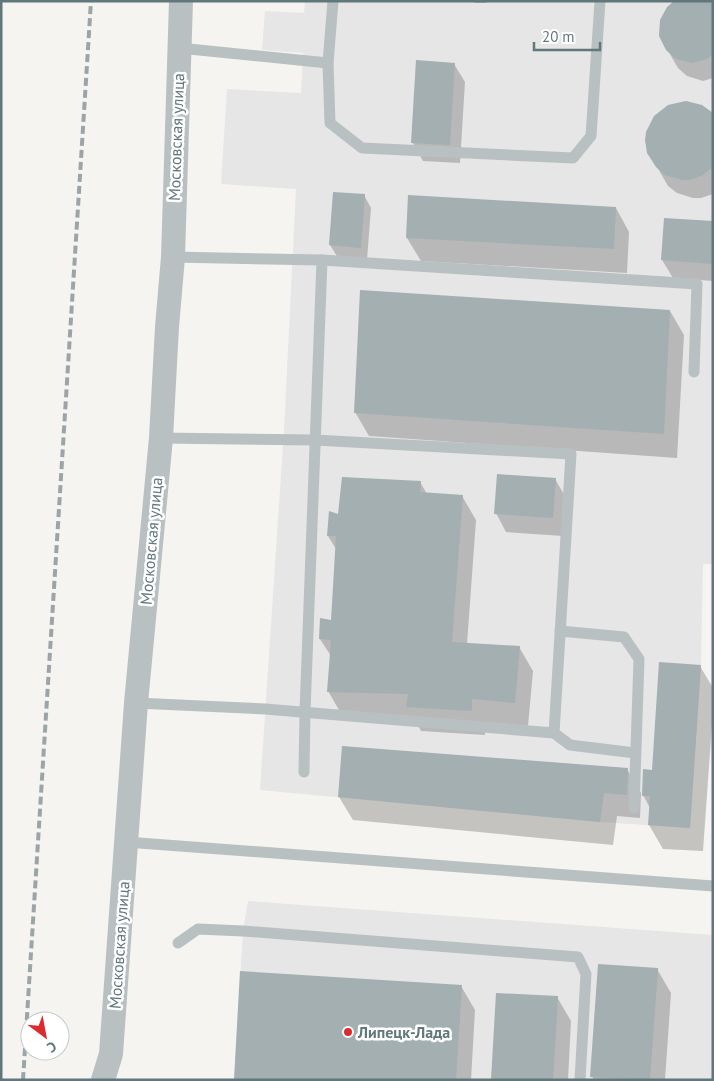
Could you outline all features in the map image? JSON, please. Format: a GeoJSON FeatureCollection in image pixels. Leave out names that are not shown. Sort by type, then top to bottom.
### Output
{"type":"FeatureCollection","features":[{"type":"Feature","properties":{"kind":"street","name":"Московская улица"},"geometry":{"type":"LineString","coordinates":[[104,1080],[111,1054],[136,703],[161,438],[173,257],[181,1]]}},
{"type":"Feature","properties":{"kind":"lane"},"geometry":{"type":"LineString","coordinates":[[333,1],[328,63],[330,123],[362,148],[573,158],[592,136],[600,1]]}},
{"type":"Feature","properties":{"kind":"lane"},"geometry":{"type":"LineString","coordinates":[[179,48],[328,63]]}},
{"type":"Feature","properties":{"kind":"lane"},"geometry":{"type":"LineString","coordinates":[[173,257],[322,260],[697,284],[694,372]]}},
{"type":"Feature","properties":{"kind":"lane"},"geometry":{"type":"LineString","coordinates":[[304,772],[322,260]]}},
{"type":"Feature","properties":{"kind":"lane"},"geometry":{"type":"LineString","coordinates":[[161,438],[315,440],[571,454],[554,733]]}},
{"type":"Feature","properties":{"kind":"lane"},"geometry":{"type":"LineString","coordinates":[[560,631],[624,637],[639,659],[634,808]]}},
{"type":"Feature","properties":{"kind":"lane"},"geometry":{"type":"LineString","coordinates":[[136,703],[265,709],[554,733],[570,746],[635,753]]}},
{"type":"Feature","properties":{"kind":"lane"},"geometry":{"type":"LineString","coordinates":[[126,842],[713,886]]}},
{"type":"Feature","properties":{"kind":"lane"},"geometry":{"type":"LineString","coordinates":[[178,943],[198,929],[578,957],[586,974],[580,1080]]}},
{"type":"Feature","properties":{"kind":"shaded area"},"geometry":{"type":"Polygon","coordinates":[[[305,1],[713,1],[713,564],[703,564],[701,665],[690,828],[600,822],[260,790],[284,430],[296,189],[221,184],[227,89],[301,93],[303,53],[262,50],[265,11],[304,13],[305,1]]]}},
{"type":"Feature","properties":{"kind":"shaded area"},"geometry":{"type":"Polygon","coordinates":[[[248,901],[713,935],[713,1080],[234,1080],[243,931],[248,901]]]}},
{"type":"Feature","properties":{"kind":"building"},"geometry":{"type":"Polygon","coordinates":[[[674,1],[713,1],[713,54],[707,59],[692,63],[675,58],[666,50],[659,36],[660,20],[667,7],[674,1]]]}},
{"type":"Feature","properties":{"kind":"building"},"geometry":{"type":"Polygon","coordinates":[[[416,60],[455,63],[450,145],[411,143],[416,60]]]}},
{"type":"Feature","properties":{"kind":"building"},"geometry":{"type":"Polygon","coordinates":[[[686,101],[702,105],[713,113],[713,167],[703,175],[690,180],[682,180],[665,175],[656,167],[647,153],[645,140],[646,132],[654,116],[668,105],[686,101]]]}},
{"type":"Feature","properties":{"kind":"building"},"geometry":{"type":"Polygon","coordinates":[[[333,192],[365,194],[361,248],[329,245],[333,192]]]}},
{"type":"Feature","properties":{"kind":"building"},"geometry":{"type":"Polygon","coordinates":[[[408,195],[616,207],[614,249],[406,238],[408,195]]]}},
{"type":"Feature","properties":{"kind":"building"},"geometry":{"type":"Polygon","coordinates":[[[664,218],[713,221],[713,264],[661,260],[664,218]]]}},
{"type":"Feature","properties":{"kind":"building"},"geometry":{"type":"Polygon","coordinates":[[[360,290],[670,310],[664,434],[354,413],[360,290]]]}},
{"type":"Feature","properties":{"kind":"building"},"geometry":{"type":"Polygon","coordinates":[[[497,474],[556,478],[553,518],[494,514],[497,474]]]}},
{"type":"Feature","properties":{"kind":"building"},"geometry":{"type":"Polygon","coordinates":[[[342,477],[421,481],[420,492],[463,495],[452,642],[520,646],[515,703],[472,699],[472,711],[406,707],[408,694],[327,692],[331,640],[319,639],[320,618],[331,620],[336,536],[327,536],[329,511],[338,514],[342,477]]]}},
{"type":"Feature","properties":{"kind":"building"},"geometry":{"type":"Polygon","coordinates":[[[659,662],[701,665],[690,828],[648,825],[650,796],[642,796],[643,769],[652,770],[659,662]]]}},
{"type":"Feature","properties":{"kind":"building"},"geometry":{"type":"Polygon","coordinates":[[[342,746],[628,768],[627,795],[604,793],[600,822],[338,797],[342,746]]]}},
{"type":"Feature","properties":{"kind":"building"},"geometry":{"type":"Polygon","coordinates":[[[598,964],[658,968],[650,1080],[590,1077],[598,964]]]}},
{"type":"Feature","properties":{"kind":"building","name":"Липецк-Лада"},"geometry":{"type":"Polygon","coordinates":[[[240,971],[462,985],[456,1080],[234,1080],[240,971]]]}},
{"type":"Feature","properties":{"kind":"building"},"geometry":{"type":"Polygon","coordinates":[[[496,993],[558,996],[553,1080],[491,1080],[496,993]]]}},
{"type":"Feature","properties":{"kind":"railway"},"geometry":{"type":"LineString","coordinates":[[23,1080],[91,1]]}},
{"type":"Feature","properties":{"kind":"place","name":"Липецк-Лада"},"geometry":{"type":"Point","coordinates":[348,1032]}}]}
